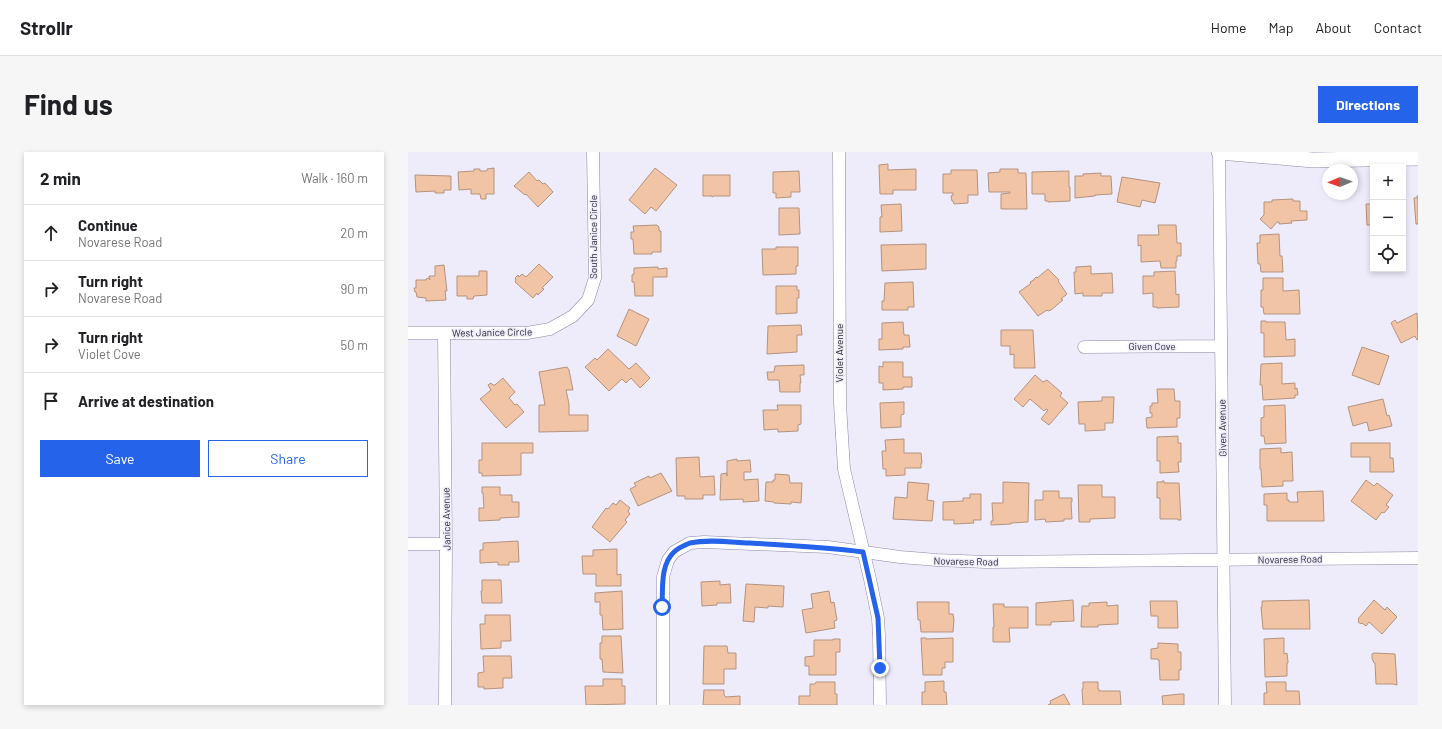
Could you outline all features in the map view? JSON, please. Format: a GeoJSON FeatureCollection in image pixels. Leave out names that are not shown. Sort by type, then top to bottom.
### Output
{"type":"FeatureCollection","features":[{"type":"Feature","properties":{"kind":"street","name":"South Janice Circle"},"geometry":{"type":"LineString","coordinates":[[573,316],[588,300],[595,278],[593,152]]}},
{"type":"Feature","properties":{"kind":"street","name":"Violet Avenue"},"geometry":{"type":"LineString","coordinates":[[839,152],[840,404],[844,469],[878,618],[880,705]]}},
{"type":"Feature","properties":{"kind":"street"},"geometry":{"type":"LineString","coordinates":[[1219,152],[1313,160],[1418,158]]}},
{"type":"Feature","properties":{"kind":"street","name":"Given Avenue"},"geometry":{"type":"LineString","coordinates":[[1219,152],[1225,705]]}},
{"type":"Feature","properties":{"kind":"street","name":"West Janice Circle"},"geometry":{"type":"LineString","coordinates":[[408,333],[527,333],[550,329],[573,316]]}},
{"type":"Feature","properties":{"kind":"street","name":"Janice Avenue"},"geometry":{"type":"LineString","coordinates":[[444,333],[446,544],[445,705]]}},
{"type":"Feature","properties":{"kind":"street","name":"Given Cove"},"geometry":{"type":"LineString","coordinates":[[1084,347],[1221,346]]}},
{"type":"Feature","properties":{"kind":"street","name":"Novarese Road"},"geometry":{"type":"LineString","coordinates":[[663,705],[663,577],[668,560],[674,552],[690,543],[712,542],[828,547],[900,557],[972,561],[1418,558]]}},
{"type":"Feature","properties":{"kind":"street"},"geometry":{"type":"LineString","coordinates":[[408,544],[446,544]]}},
{"type":"Feature","properties":{"kind":"building"},"geometry":{"type":"Polygon","coordinates":[[[888,164],[888,170],[916,169],[916,190],[893,190],[893,194],[880,194],[879,165],[888,164]]]}},
{"type":"Feature","properties":{"kind":"building"},"geometry":{"type":"Polygon","coordinates":[[[494,168],[494,194],[486,194],[486,199],[481,199],[480,194],[471,194],[471,189],[459,190],[458,172],[474,171],[474,169],[487,171],[487,169],[494,168]]]}},
{"type":"Feature","properties":{"kind":"building"},"geometry":{"type":"Polygon","coordinates":[[[655,168],[677,185],[656,211],[651,207],[645,214],[629,200],[655,168]]]}},
{"type":"Feature","properties":{"kind":"building"},"geometry":{"type":"Polygon","coordinates":[[[1000,169],[1018,169],[1018,173],[1026,173],[1027,209],[1001,209],[1001,194],[1010,192],[989,192],[988,173],[1000,172],[1000,169]]]}},
{"type":"Feature","properties":{"kind":"building"},"geometry":{"type":"Polygon","coordinates":[[[951,170],[977,170],[978,195],[968,195],[968,203],[954,204],[951,196],[953,193],[943,193],[943,174],[951,174],[951,170]]]}},
{"type":"Feature","properties":{"kind":"building"},"geometry":{"type":"Polygon","coordinates":[[[799,171],[800,192],[791,192],[791,197],[776,198],[776,193],[773,193],[773,172],[799,171]]]}},
{"type":"Feature","properties":{"kind":"building"},"geometry":{"type":"Polygon","coordinates":[[[1069,171],[1070,201],[1048,202],[1045,201],[1045,194],[1032,194],[1032,172],[1069,171]]]}},
{"type":"Feature","properties":{"kind":"building"},"geometry":{"type":"Polygon","coordinates":[[[529,172],[537,181],[539,180],[543,184],[545,183],[553,192],[538,207],[526,194],[525,195],[514,186],[529,172]]]}},
{"type":"Feature","properties":{"kind":"building"},"geometry":{"type":"Polygon","coordinates":[[[1101,173],[1101,176],[1111,176],[1112,194],[1075,198],[1075,176],[1101,173]]]}},
{"type":"Feature","properties":{"kind":"building"},"geometry":{"type":"Polygon","coordinates":[[[415,175],[451,176],[451,190],[444,190],[444,193],[435,193],[435,191],[416,192],[415,175]]]}},
{"type":"Feature","properties":{"kind":"building"},"geometry":{"type":"Polygon","coordinates":[[[703,175],[730,175],[730,196],[703,196],[703,175]]]}},
{"type":"Feature","properties":{"kind":"building"},"geometry":{"type":"Polygon","coordinates":[[[1122,177],[1160,183],[1155,203],[1142,200],[1140,207],[1117,202],[1122,177]]]}},
{"type":"Feature","properties":{"kind":"building"},"geometry":{"type":"Polygon","coordinates":[[[1417,196],[1418,224],[1416,224],[1414,198],[1417,198],[1417,196]]]}},
{"type":"Feature","properties":{"kind":"building"},"geometry":{"type":"Polygon","coordinates":[[[1293,199],[1293,201],[1300,201],[1300,211],[1307,211],[1307,220],[1291,221],[1292,223],[1279,224],[1279,222],[1277,222],[1271,229],[1260,219],[1264,215],[1264,202],[1293,199]]]}},
{"type":"Feature","properties":{"kind":"building"},"geometry":{"type":"Polygon","coordinates":[[[901,204],[902,231],[880,232],[880,217],[882,217],[881,205],[901,204]]]}},
{"type":"Feature","properties":{"kind":"building"},"geometry":{"type":"Polygon","coordinates":[[[1366,204],[1370,204],[1370,225],[1367,225],[1366,204]]]}},
{"type":"Feature","properties":{"kind":"building"},"geometry":{"type":"Polygon","coordinates":[[[779,208],[799,208],[800,234],[779,235],[779,208]]]}},
{"type":"Feature","properties":{"kind":"building"},"geometry":{"type":"Polygon","coordinates":[[[657,225],[659,227],[659,231],[661,231],[661,252],[652,252],[652,254],[634,254],[633,239],[631,239],[631,232],[634,232],[633,226],[657,225]]]}},
{"type":"Feature","properties":{"kind":"building"},"geometry":{"type":"Polygon","coordinates":[[[1158,225],[1176,225],[1177,243],[1181,243],[1181,256],[1177,256],[1176,268],[1161,268],[1160,261],[1141,262],[1141,245],[1138,246],[1138,235],[1159,235],[1158,225]]]}},
{"type":"Feature","properties":{"kind":"building"},"geometry":{"type":"Polygon","coordinates":[[[1279,234],[1280,256],[1282,256],[1283,272],[1261,272],[1260,264],[1258,264],[1257,243],[1260,243],[1260,235],[1279,234]]]}},
{"type":"Feature","properties":{"kind":"building"},"geometry":{"type":"Polygon","coordinates":[[[926,244],[926,269],[882,271],[881,245],[926,244]]]}},
{"type":"Feature","properties":{"kind":"building"},"geometry":{"type":"Polygon","coordinates":[[[776,247],[798,247],[798,266],[796,266],[796,274],[763,275],[762,249],[776,249],[776,247]]]}},
{"type":"Feature","properties":{"kind":"building"},"geometry":{"type":"Polygon","coordinates":[[[539,264],[553,277],[542,288],[544,289],[538,295],[537,293],[533,298],[515,282],[515,278],[522,274],[526,277],[539,264]]]}},
{"type":"Feature","properties":{"kind":"building"},"geometry":{"type":"Polygon","coordinates":[[[444,265],[447,291],[445,291],[446,300],[426,301],[426,298],[417,297],[414,288],[416,288],[416,280],[426,280],[429,278],[430,280],[429,276],[435,276],[435,266],[444,265]]]}},
{"type":"Feature","properties":{"kind":"building"},"geometry":{"type":"Polygon","coordinates":[[[1091,266],[1091,274],[1112,273],[1113,293],[1102,293],[1102,296],[1083,296],[1083,293],[1075,294],[1074,272],[1076,272],[1076,267],[1091,266]]]}},
{"type":"Feature","properties":{"kind":"building"},"geometry":{"type":"Polygon","coordinates":[[[658,267],[658,269],[667,268],[667,277],[653,277],[653,296],[635,296],[634,282],[632,282],[634,268],[658,267]]]}},
{"type":"Feature","properties":{"kind":"building"},"geometry":{"type":"Polygon","coordinates":[[[1048,269],[1059,280],[1058,281],[1067,294],[1061,299],[1063,300],[1051,310],[1047,310],[1038,316],[1019,292],[1048,269]]]}},
{"type":"Feature","properties":{"kind":"building"},"geometry":{"type":"Polygon","coordinates":[[[479,271],[487,271],[487,295],[474,296],[473,299],[467,299],[467,296],[457,296],[457,276],[479,276],[479,271]]]}},
{"type":"Feature","properties":{"kind":"building"},"geometry":{"type":"Polygon","coordinates":[[[1175,271],[1176,295],[1179,294],[1179,307],[1153,307],[1153,293],[1143,294],[1143,276],[1154,276],[1154,272],[1175,271]]]}},
{"type":"Feature","properties":{"kind":"building"},"geometry":{"type":"Polygon","coordinates":[[[1263,278],[1283,278],[1283,291],[1299,290],[1300,314],[1264,314],[1263,307],[1261,307],[1263,278]]]}},
{"type":"Feature","properties":{"kind":"building"},"geometry":{"type":"Polygon","coordinates":[[[913,282],[914,307],[908,307],[908,310],[882,310],[885,283],[913,282]]]}},
{"type":"Feature","properties":{"kind":"building"},"geometry":{"type":"Polygon","coordinates":[[[776,286],[797,286],[797,290],[799,290],[799,298],[797,298],[797,313],[776,314],[776,286]]]}},
{"type":"Feature","properties":{"kind":"building"},"geometry":{"type":"Polygon","coordinates":[[[629,309],[649,319],[636,346],[617,336],[629,309]]]}},
{"type":"Feature","properties":{"kind":"building"},"geometry":{"type":"Polygon","coordinates":[[[1417,313],[1418,339],[1417,340],[1415,336],[1401,343],[1391,323],[1395,320],[1397,323],[1417,313]]]}},
{"type":"Feature","properties":{"kind":"building"},"geometry":{"type":"Polygon","coordinates":[[[1261,321],[1285,322],[1286,340],[1295,339],[1295,356],[1264,357],[1264,333],[1261,333],[1261,321]]]}},
{"type":"Feature","properties":{"kind":"building"},"geometry":{"type":"Polygon","coordinates":[[[903,322],[904,335],[909,335],[910,347],[903,347],[903,349],[879,350],[879,339],[882,339],[882,323],[903,322]]]}},
{"type":"Feature","properties":{"kind":"building"},"geometry":{"type":"Polygon","coordinates":[[[801,325],[802,335],[797,335],[797,352],[767,354],[768,326],[801,325]]]}},
{"type":"Feature","properties":{"kind":"building"},"geometry":{"type":"Polygon","coordinates":[[[1001,330],[1033,330],[1035,368],[1014,368],[1014,354],[1010,355],[1010,346],[1001,346],[1001,330]]]}},
{"type":"Feature","properties":{"kind":"building"},"geometry":{"type":"Polygon","coordinates":[[[1362,347],[1389,356],[1379,385],[1352,375],[1362,347]]]}},
{"type":"Feature","properties":{"kind":"building"},"geometry":{"type":"Polygon","coordinates":[[[608,349],[629,369],[636,363],[650,378],[640,388],[631,378],[626,383],[622,379],[609,391],[585,367],[595,358],[597,360],[608,349]]]}},
{"type":"Feature","properties":{"kind":"building"},"geometry":{"type":"Polygon","coordinates":[[[883,362],[903,362],[903,377],[912,377],[912,387],[883,390],[883,383],[879,383],[879,366],[883,367],[883,362]]]}},
{"type":"Feature","properties":{"kind":"building"},"geometry":{"type":"Polygon","coordinates":[[[1282,363],[1282,384],[1295,383],[1295,389],[1297,388],[1298,395],[1295,395],[1295,398],[1263,400],[1262,385],[1260,385],[1261,364],[1282,363]]]}},
{"type":"Feature","properties":{"kind":"building"},"geometry":{"type":"Polygon","coordinates":[[[804,365],[804,375],[800,375],[800,392],[780,392],[779,380],[768,380],[767,372],[774,372],[775,366],[804,365]]]}},
{"type":"Feature","properties":{"kind":"building"},"geometry":{"type":"Polygon","coordinates":[[[567,367],[573,390],[566,390],[569,404],[569,415],[588,415],[588,431],[539,432],[539,405],[545,405],[539,372],[567,367]]]}},
{"type":"Feature","properties":{"kind":"building"},"geometry":{"type":"Polygon","coordinates":[[[1035,375],[1043,382],[1047,380],[1062,393],[1060,396],[1068,403],[1049,425],[1041,419],[1048,410],[1046,409],[1044,411],[1030,399],[1023,407],[1014,399],[1035,375]]]}},
{"type":"Feature","properties":{"kind":"building"},"geometry":{"type":"Polygon","coordinates":[[[503,378],[515,392],[509,398],[524,412],[506,428],[480,399],[491,390],[488,385],[491,383],[495,385],[503,378]]]}},
{"type":"Feature","properties":{"kind":"building"},"geometry":{"type":"Polygon","coordinates":[[[1157,389],[1174,389],[1175,401],[1180,401],[1180,418],[1177,418],[1177,427],[1147,428],[1146,418],[1152,417],[1152,413],[1150,413],[1150,406],[1152,406],[1152,403],[1158,403],[1157,389]]]}},
{"type":"Feature","properties":{"kind":"building"},"geometry":{"type":"Polygon","coordinates":[[[1102,397],[1114,397],[1113,423],[1105,423],[1105,430],[1085,431],[1085,424],[1079,424],[1078,402],[1102,401],[1102,397]]]}},
{"type":"Feature","properties":{"kind":"building"},"geometry":{"type":"Polygon","coordinates":[[[1383,399],[1387,416],[1389,415],[1392,426],[1369,431],[1367,422],[1353,426],[1348,407],[1383,399]]]}},
{"type":"Feature","properties":{"kind":"building"},"geometry":{"type":"Polygon","coordinates":[[[904,402],[904,414],[901,415],[901,427],[881,428],[880,403],[904,402]]]}},
{"type":"Feature","properties":{"kind":"building"},"geometry":{"type":"Polygon","coordinates":[[[777,405],[801,405],[801,424],[798,425],[798,431],[778,432],[778,429],[764,430],[763,410],[778,410],[777,405]]]}},
{"type":"Feature","properties":{"kind":"building"},"geometry":{"type":"Polygon","coordinates":[[[1285,405],[1286,443],[1265,444],[1264,436],[1261,436],[1261,418],[1264,417],[1264,406],[1285,405]]]}},
{"type":"Feature","properties":{"kind":"building"},"geometry":{"type":"Polygon","coordinates":[[[1178,436],[1178,443],[1181,443],[1181,462],[1178,462],[1179,472],[1160,473],[1160,461],[1157,461],[1157,437],[1178,436]]]}},
{"type":"Feature","properties":{"kind":"building"},"geometry":{"type":"Polygon","coordinates":[[[904,439],[904,453],[921,453],[921,468],[905,468],[905,475],[886,476],[886,469],[883,469],[882,451],[886,451],[885,440],[904,439]]]}},
{"type":"Feature","properties":{"kind":"building"},"geometry":{"type":"Polygon","coordinates":[[[482,443],[533,443],[533,453],[521,453],[521,475],[482,476],[482,473],[479,473],[479,460],[482,460],[482,443]]]}},
{"type":"Feature","properties":{"kind":"building"},"geometry":{"type":"Polygon","coordinates":[[[1351,443],[1390,443],[1390,458],[1393,458],[1394,472],[1370,472],[1370,457],[1351,457],[1351,443]]]}},
{"type":"Feature","properties":{"kind":"building"},"geometry":{"type":"Polygon","coordinates":[[[1281,448],[1281,453],[1292,452],[1293,481],[1283,481],[1283,486],[1262,487],[1260,449],[1281,448]]]}},
{"type":"Feature","properties":{"kind":"building"},"geometry":{"type":"Polygon","coordinates":[[[699,457],[700,477],[714,476],[715,495],[703,495],[703,499],[685,499],[685,496],[677,496],[676,458],[699,457]]]}},
{"type":"Feature","properties":{"kind":"building"},"geometry":{"type":"Polygon","coordinates":[[[737,459],[737,461],[750,460],[751,472],[744,472],[744,480],[758,479],[759,501],[743,502],[743,499],[720,500],[721,474],[727,473],[727,461],[737,459]]]}},
{"type":"Feature","properties":{"kind":"building"},"geometry":{"type":"Polygon","coordinates":[[[661,473],[672,491],[638,506],[630,489],[636,486],[634,483],[649,476],[650,478],[661,473]]]}},
{"type":"Feature","properties":{"kind":"building"},"geometry":{"type":"Polygon","coordinates":[[[775,474],[789,475],[790,483],[802,483],[801,503],[791,502],[791,504],[765,501],[766,482],[773,482],[773,480],[775,480],[775,474]]]}},
{"type":"Feature","properties":{"kind":"building"},"geometry":{"type":"Polygon","coordinates":[[[1366,480],[1374,486],[1377,483],[1393,495],[1386,505],[1389,507],[1384,513],[1382,512],[1376,520],[1351,501],[1366,480]]]}},
{"type":"Feature","properties":{"kind":"building"},"geometry":{"type":"Polygon","coordinates":[[[1164,481],[1164,483],[1179,483],[1181,520],[1160,519],[1160,498],[1157,498],[1157,482],[1164,481]]]}},
{"type":"Feature","properties":{"kind":"building"},"geometry":{"type":"Polygon","coordinates":[[[908,482],[929,484],[927,500],[934,501],[932,521],[893,519],[895,497],[907,498],[908,482]]]}},
{"type":"Feature","properties":{"kind":"building"},"geometry":{"type":"Polygon","coordinates":[[[1003,482],[1029,483],[1028,522],[991,525],[991,521],[993,521],[992,503],[1003,503],[1003,482]]]}},
{"type":"Feature","properties":{"kind":"building"},"geometry":{"type":"Polygon","coordinates":[[[1078,485],[1102,485],[1102,497],[1115,497],[1115,518],[1090,519],[1090,522],[1079,522],[1078,485]]]}},
{"type":"Feature","properties":{"kind":"building"},"geometry":{"type":"Polygon","coordinates":[[[482,487],[500,487],[500,495],[512,495],[512,502],[519,502],[519,517],[479,521],[479,508],[484,508],[482,487]]]}},
{"type":"Feature","properties":{"kind":"building"},"geometry":{"type":"Polygon","coordinates":[[[1043,491],[1059,491],[1059,498],[1072,498],[1072,519],[1046,522],[1045,519],[1035,520],[1035,500],[1043,500],[1043,491]]]}},
{"type":"Feature","properties":{"kind":"building"},"geometry":{"type":"Polygon","coordinates":[[[1323,491],[1324,521],[1267,521],[1267,505],[1264,505],[1264,494],[1287,493],[1287,500],[1289,500],[1289,502],[1298,502],[1297,492],[1323,491]]]}},
{"type":"Feature","properties":{"kind":"building"},"geometry":{"type":"Polygon","coordinates":[[[970,494],[981,494],[981,520],[973,520],[974,523],[954,524],[954,520],[943,520],[943,502],[963,501],[963,498],[970,498],[970,494]]]}},
{"type":"Feature","properties":{"kind":"building"},"geometry":{"type":"Polygon","coordinates":[[[620,500],[630,508],[628,511],[630,514],[625,520],[627,522],[610,542],[592,527],[606,508],[608,509],[613,503],[616,505],[620,500]]]}},
{"type":"Feature","properties":{"kind":"building"},"geometry":{"type":"Polygon","coordinates":[[[518,541],[519,562],[509,562],[509,565],[498,565],[498,562],[480,563],[480,550],[483,550],[483,543],[518,541]]]}},
{"type":"Feature","properties":{"kind":"building"},"geometry":{"type":"Polygon","coordinates":[[[617,549],[617,575],[621,574],[621,586],[596,586],[596,574],[583,574],[582,556],[593,556],[593,550],[617,549]]]}},
{"type":"Feature","properties":{"kind":"building"},"geometry":{"type":"Polygon","coordinates":[[[482,580],[501,580],[502,603],[482,603],[482,580]]]}},
{"type":"Feature","properties":{"kind":"building"},"geometry":{"type":"Polygon","coordinates":[[[720,581],[720,585],[730,584],[731,603],[717,603],[717,605],[702,606],[701,582],[720,581]]]}},
{"type":"Feature","properties":{"kind":"building"},"geometry":{"type":"Polygon","coordinates":[[[746,584],[784,586],[783,607],[755,607],[754,622],[743,621],[746,584]]]}},
{"type":"Feature","properties":{"kind":"building"},"geometry":{"type":"Polygon","coordinates":[[[622,591],[623,629],[603,630],[602,615],[600,615],[600,602],[595,602],[595,593],[622,591]]]}},
{"type":"Feature","properties":{"kind":"building"},"geometry":{"type":"Polygon","coordinates":[[[829,591],[831,603],[834,602],[837,620],[834,621],[835,628],[806,633],[802,610],[813,608],[811,594],[829,591]]]}},
{"type":"Feature","properties":{"kind":"building"},"geometry":{"type":"Polygon","coordinates":[[[1073,600],[1074,621],[1051,622],[1051,625],[1036,625],[1036,603],[1073,600]]]}},
{"type":"Feature","properties":{"kind":"building"},"geometry":{"type":"Polygon","coordinates":[[[1309,600],[1310,629],[1263,629],[1261,607],[1262,601],[1309,600]]]}},
{"type":"Feature","properties":{"kind":"building"},"geometry":{"type":"Polygon","coordinates":[[[1374,600],[1385,610],[1387,607],[1397,617],[1382,634],[1369,622],[1366,626],[1358,622],[1358,619],[1374,600]]]}},
{"type":"Feature","properties":{"kind":"building"},"geometry":{"type":"Polygon","coordinates":[[[1150,601],[1177,601],[1178,628],[1158,628],[1158,616],[1151,616],[1150,601]]]}},
{"type":"Feature","properties":{"kind":"building"},"geometry":{"type":"Polygon","coordinates":[[[917,602],[949,602],[949,614],[953,614],[954,620],[953,632],[921,632],[920,620],[918,620],[917,602]]]}},
{"type":"Feature","properties":{"kind":"building"},"geometry":{"type":"Polygon","coordinates":[[[1107,602],[1107,606],[1118,605],[1118,624],[1098,625],[1098,627],[1081,627],[1082,606],[1089,606],[1089,603],[1107,602]]]}},
{"type":"Feature","properties":{"kind":"building"},"geometry":{"type":"Polygon","coordinates":[[[993,604],[1004,604],[1004,607],[1028,607],[1028,628],[1009,628],[1010,642],[993,642],[993,604]]]}},
{"type":"Feature","properties":{"kind":"building"},"geometry":{"type":"Polygon","coordinates":[[[485,615],[510,615],[511,641],[501,641],[501,648],[481,649],[480,624],[485,624],[485,615]]]}},
{"type":"Feature","properties":{"kind":"building"},"geometry":{"type":"Polygon","coordinates":[[[602,636],[621,636],[623,673],[603,672],[602,659],[600,659],[600,643],[602,643],[602,636]]]}},
{"type":"Feature","properties":{"kind":"building"},"geometry":{"type":"Polygon","coordinates":[[[921,638],[953,638],[953,662],[945,662],[945,668],[942,668],[942,675],[923,675],[921,638]]]}},
{"type":"Feature","properties":{"kind":"building"},"geometry":{"type":"Polygon","coordinates":[[[1284,638],[1284,654],[1287,653],[1288,662],[1287,676],[1265,677],[1264,639],[1284,638]]]}},
{"type":"Feature","properties":{"kind":"building"},"geometry":{"type":"Polygon","coordinates":[[[840,639],[840,652],[836,652],[836,675],[809,675],[809,666],[805,666],[805,657],[814,656],[814,640],[840,639]]]}},
{"type":"Feature","properties":{"kind":"building"},"geometry":{"type":"Polygon","coordinates":[[[1158,643],[1178,644],[1178,652],[1181,652],[1181,670],[1179,670],[1179,680],[1160,680],[1159,660],[1151,659],[1151,649],[1158,648],[1158,643]]]}},
{"type":"Feature","properties":{"kind":"building"},"geometry":{"type":"Polygon","coordinates":[[[704,646],[727,646],[728,653],[736,653],[736,669],[724,669],[724,684],[703,684],[704,646]]]}},
{"type":"Feature","properties":{"kind":"building"},"geometry":{"type":"Polygon","coordinates":[[[1372,654],[1395,654],[1397,685],[1376,684],[1375,663],[1372,658],[1372,654]]]}},
{"type":"Feature","properties":{"kind":"building"},"geometry":{"type":"Polygon","coordinates":[[[483,656],[511,656],[512,678],[503,678],[503,688],[484,689],[484,687],[478,687],[478,673],[484,672],[483,656]]]}},
{"type":"Feature","properties":{"kind":"building"},"geometry":{"type":"Polygon","coordinates":[[[603,679],[622,679],[622,686],[625,686],[625,704],[586,705],[585,686],[603,686],[603,679]]]}},
{"type":"Feature","properties":{"kind":"building"},"geometry":{"type":"Polygon","coordinates":[[[944,681],[944,692],[946,692],[947,705],[922,705],[922,692],[925,692],[925,682],[944,681]]]}},
{"type":"Feature","properties":{"kind":"building"},"geometry":{"type":"Polygon","coordinates":[[[816,682],[835,682],[837,705],[799,705],[799,696],[810,696],[810,684],[815,684],[816,682]]]}},
{"type":"Feature","properties":{"kind":"building"},"geometry":{"type":"Polygon","coordinates":[[[1083,682],[1098,682],[1099,691],[1120,691],[1121,705],[1083,705],[1083,682]]]}},
{"type":"Feature","properties":{"kind":"building"},"geometry":{"type":"Polygon","coordinates":[[[1266,682],[1286,682],[1286,691],[1299,691],[1300,705],[1264,705],[1264,693],[1267,693],[1266,682]]]}},
{"type":"Feature","properties":{"kind":"building"},"geometry":{"type":"Polygon","coordinates":[[[704,690],[724,690],[724,695],[726,697],[740,696],[740,705],[703,705],[704,690]]]}},
{"type":"Feature","properties":{"kind":"building"},"geometry":{"type":"Polygon","coordinates":[[[1064,694],[1070,705],[1048,705],[1051,703],[1050,701],[1064,694]]]}},
{"type":"Feature","properties":{"kind":"building"},"geometry":{"type":"Polygon","coordinates":[[[1184,694],[1184,705],[1163,705],[1162,696],[1184,694]]]}},
{"type":"Feature","properties":{"kind":"route"},"geometry":{"type":"LineString","coordinates":[[662,607],[663,577],[668,560],[674,552],[690,543],[719,542],[828,547],[863,552],[878,618],[880,668]]}}]}
